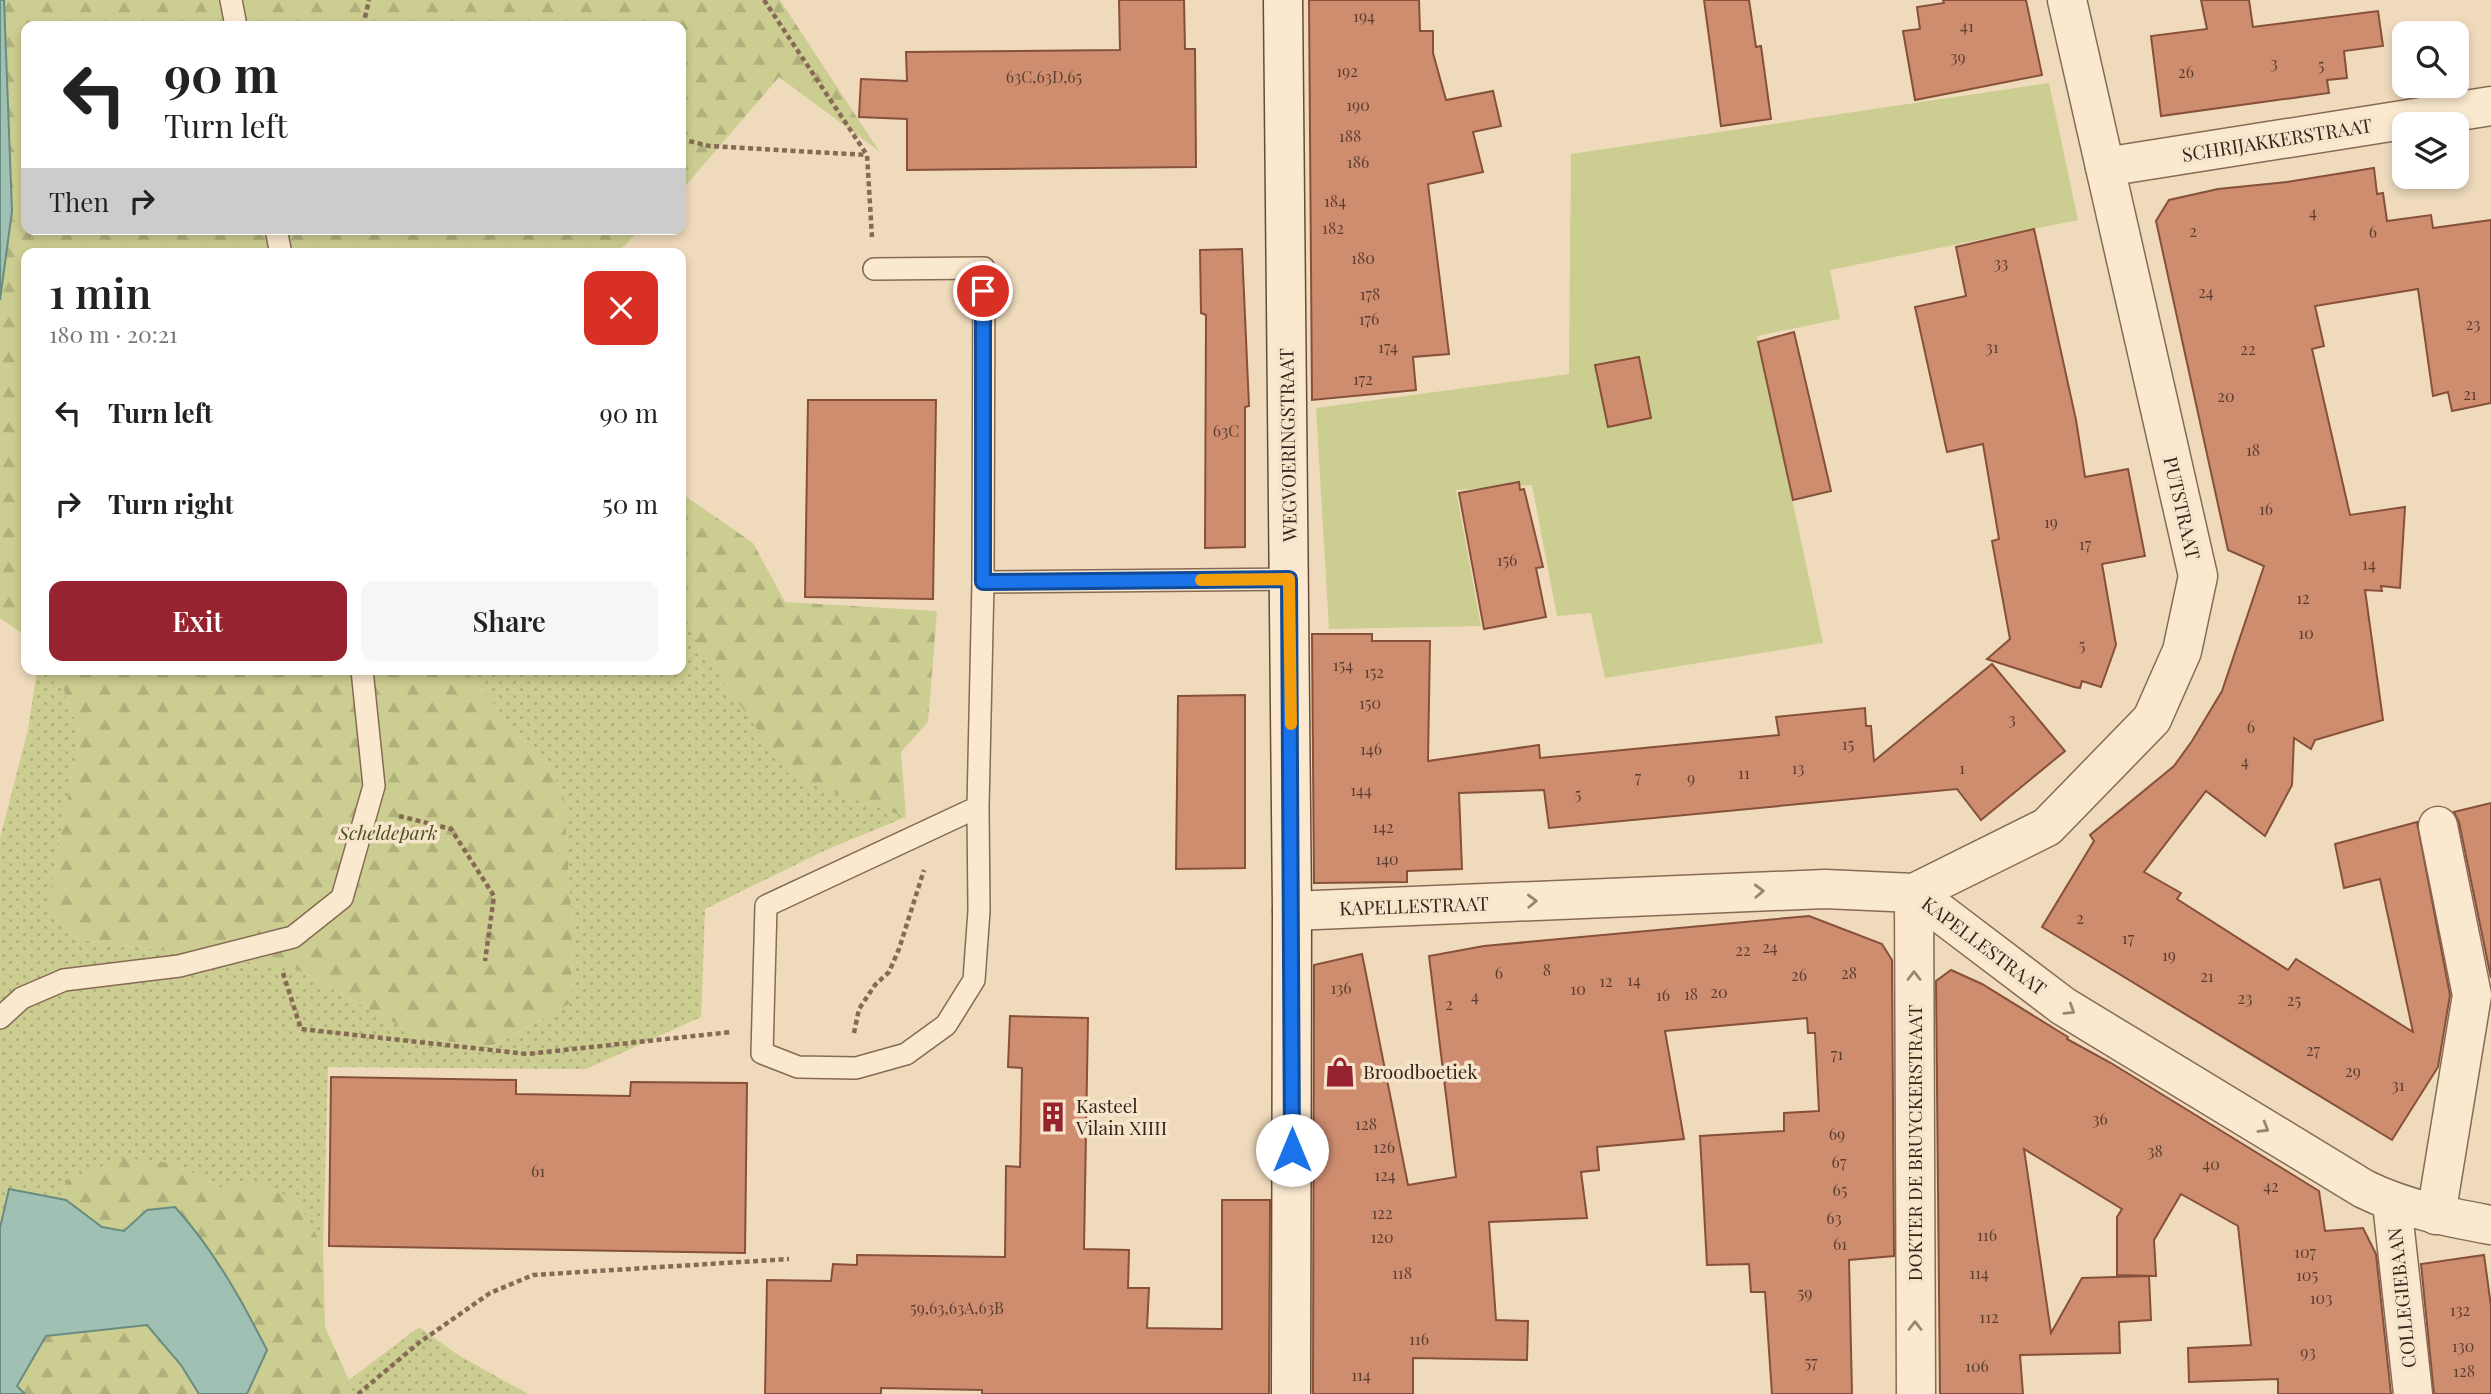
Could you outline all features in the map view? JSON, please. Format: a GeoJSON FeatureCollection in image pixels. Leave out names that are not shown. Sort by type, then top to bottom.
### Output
{"type":"FeatureCollection","features":[{"type":"Feature","properties":{"kind":"street","name":"WEGVOERINGSTRAAT"},"geometry":{"type":"LineString","coordinates":[[1283,0],[1292,911],[1291,1394]]}},
{"type":"Feature","properties":{"kind":"street","name":"PUTSTRAAT"},"geometry":{"type":"LineString","coordinates":[[1914,893],[2048,827],[2152,719],[2182,652],[2198,576],[2067,0]]}},
{"type":"Feature","properties":{"kind":"street","name":"SCHRIJAKKERSTRAAT"},"geometry":{"type":"LineString","coordinates":[[2105,167],[2491,106]]}},
{"type":"Feature","properties":{"kind":"street"},"geometry":{"type":"LineString","coordinates":[[2436,1215],[2472,995],[2438,826]]}},
{"type":"Feature","properties":{"kind":"street","name":"KAPELLESTRAAT"},"geometry":{"type":"LineString","coordinates":[[1292,911],[1825,888],[1914,893],[2063,1006],[2364,1189],[2392,1203],[2436,1215],[2491,1225]]}},
{"type":"Feature","properties":{"kind":"street","name":"DOKTER DE BRUYCKERSTRAAT"},"geometry":{"type":"LineString","coordinates":[[1914,893],[1916,1394]]}},
{"type":"Feature","properties":{"kind":"street","name":"COLLEGIEBAAN"},"geometry":{"type":"LineString","coordinates":[[2392,1203],[2413,1394]]}},
{"type":"Feature","properties":{"kind":"lane"},"geometry":{"type":"LineString","coordinates":[[231,0],[235,21]]}},
{"type":"Feature","properties":{"kind":"lane"},"geometry":{"type":"LineString","coordinates":[[874,269],[984,268],[979,911],[974,980],[946,1025],[906,1055],[847,1068],[798,1067],[762,1053],[766,906],[978,807]]}},
{"type":"Feature","properties":{"kind":"lane"},"geometry":{"type":"LineString","coordinates":[[983,582],[1289,579]]}},
{"type":"Feature","properties":{"kind":"lane"},"geometry":{"type":"LineString","coordinates":[[0,1018],[22,998],[64,981],[179,966],[293,937],[341,898],[374,786],[363,675]]}},
{"type":"Feature","properties":{"kind":"path"},"geometry":{"type":"LineString","coordinates":[[364,21],[369,0]]}},
{"type":"Feature","properties":{"kind":"path"},"geometry":{"type":"LineString","coordinates":[[764,0],[867,155],[874,269]]}},
{"type":"Feature","properties":{"kind":"path"},"geometry":{"type":"LineString","coordinates":[[686,140],[709,146],[867,155]]}},
{"type":"Feature","properties":{"kind":"path"},"geometry":{"type":"LineString","coordinates":[[368,809],[451,829],[494,896],[485,961]]}},
{"type":"Feature","properties":{"kind":"path"},"geometry":{"type":"LineString","coordinates":[[847,1068],[859,1009],[875,985],[889,972],[900,949],[916,904],[935,827]]}},
{"type":"Feature","properties":{"kind":"path"},"geometry":{"type":"LineString","coordinates":[[274,942],[301,1029],[527,1054],[763,1028]]}},
{"type":"Feature","properties":{"kind":"path"},"geometry":{"type":"LineString","coordinates":[[358,1394],[420,1342],[490,1293],[533,1275],[789,1259]]}},
{"type":"Feature","properties":{"kind":"green space"},"geometry":{"type":"Polygon","coordinates":[[[4,0],[780,0],[879,151],[779,77],[686,185],[686,21],[21,21],[21,235],[635,235],[622,248],[21,248],[21,633],[0,618],[0,300],[12,211],[4,0]]]}},
{"type":"Feature","properties":{"kind":"green space"},"geometry":{"type":"Polygon","coordinates":[[[2049,83],[2078,220],[1830,270],[1840,319],[1757,336],[1823,643],[1605,678],[1591,613],[1557,616],[1532,485],[1456,490],[1481,626],[1329,629],[1316,408],[1569,374],[1571,154],[2049,83]]]}},
{"type":"Feature","properties":{"kind":"green space"},"geometry":{"type":"Polygon","coordinates":[[[686,496],[753,543],[785,602],[937,611],[928,722],[901,752],[906,817],[792,778],[722,680],[686,623],[686,496]]]}},
{"type":"Feature","properties":{"kind":"green space"},"geometry":{"type":"Polygon","coordinates":[[[686,622],[792,777],[906,817],[828,849],[705,909],[701,1017],[586,1069],[328,1067],[323,1248],[297,1200],[261,1185],[220,1187],[173,1163],[65,1180],[66,1200],[10,1189],[0,1228],[0,838],[28,730],[36,675],[58,675],[80,733],[47,908],[76,939],[294,968],[422,1038],[491,1047],[571,1003],[572,921],[563,789],[470,675],[686,675],[686,622]]]}},
{"type":"Feature","properties":{"kind":"green space","name":"Scheldepark"},"geometry":{"type":"Polygon","coordinates":[[[58,675],[470,675],[563,789],[572,921],[571,1003],[490,1047],[422,1038],[294,968],[76,939],[47,908],[80,733],[58,675]]]}},
{"type":"Feature","properties":{"kind":"green space"},"geometry":{"type":"Polygon","coordinates":[[[125,1158],[173,1163],[220,1187],[261,1185],[298,1200],[323,1248],[325,1327],[349,1380],[339,1394],[247,1394],[267,1350],[226,1276],[175,1207],[147,1210],[124,1231],[102,1227],[66,1200],[65,1180],[125,1158]]]}},
{"type":"Feature","properties":{"kind":"green space"},"geometry":{"type":"Polygon","coordinates":[[[148,1325],[181,1365],[199,1394],[25,1394],[17,1387],[46,1336],[148,1325]]]}},
{"type":"Feature","properties":{"kind":"green space"},"geometry":{"type":"Polygon","coordinates":[[[419,1327],[458,1355],[528,1394],[339,1394],[349,1380],[419,1327]]]}},
{"type":"Feature","properties":{"kind":"shaded area"},"geometry":{"type":"Polygon","coordinates":[[[0,0],[4,0],[12,211],[0,300],[0,0]]]}},
{"type":"Feature","properties":{"kind":"shaded area"},"geometry":{"type":"Polygon","coordinates":[[[9,1189],[66,1200],[102,1227],[124,1231],[147,1210],[175,1207],[226,1276],[267,1350],[247,1394],[199,1394],[181,1365],[147,1325],[46,1336],[17,1386],[25,1394],[0,1394],[0,1228],[9,1189]]]}},
{"type":"Feature","properties":{"kind":"building"},"geometry":{"type":"Polygon","coordinates":[[[1119,0],[1184,0],[1185,49],[1195,49],[1196,167],[907,170],[907,119],[859,117],[861,79],[907,81],[906,52],[1120,50],[1119,0]]]}},
{"type":"Feature","properties":{"kind":"building"},"geometry":{"type":"Polygon","coordinates":[[[1309,0],[1419,0],[1420,31],[1433,31],[1433,53],[1446,100],[1493,91],[1501,126],[1473,132],[1483,172],[1428,184],[1449,354],[1413,357],[1416,390],[1312,400],[1309,0]]]}},
{"type":"Feature","properties":{"kind":"building"},"geometry":{"type":"Polygon","coordinates":[[[1704,0],[1749,0],[1756,47],[1761,46],[1771,119],[1721,126],[1704,0]]]}},
{"type":"Feature","properties":{"kind":"building"},"geometry":{"type":"Polygon","coordinates":[[[1943,0],[2026,0],[2042,75],[1915,100],[1903,31],[1920,29],[1917,7],[1944,3],[1943,0]]]}},
{"type":"Feature","properties":{"kind":"building"},"geometry":{"type":"Polygon","coordinates":[[[2201,0],[2249,0],[2253,27],[2378,11],[2383,46],[2344,51],[2347,78],[2327,80],[2329,93],[2161,116],[2151,36],[2207,29],[2201,0]]]}},
{"type":"Feature","properties":{"kind":"building"},"geometry":{"type":"Polygon","coordinates":[[[2374,168],[2377,194],[2383,193],[2387,221],[2431,215],[2433,228],[2491,220],[2491,403],[2452,411],[2448,392],[2433,396],[2418,289],[2315,306],[2324,346],[2312,349],[2350,515],[2405,507],[2400,588],[2381,586],[2382,591],[2365,590],[2383,720],[2315,740],[2311,749],[2294,738],[2292,785],[2265,836],[2206,791],[2144,872],[2181,893],[2177,899],[2288,970],[2296,959],[2413,1032],[2380,879],[2344,888],[2335,844],[2417,822],[2450,995],[2438,1067],[2392,1140],[2042,927],[2094,841],[2090,835],[2174,766],[2192,741],[2222,691],[2264,566],[2228,550],[2156,221],[2169,200],[2218,189],[2287,182],[2374,168]]]}},
{"type":"Feature","properties":{"kind":"building"},"geometry":{"type":"Polygon","coordinates":[[[2034,229],[2076,420],[2085,477],[2128,469],[2145,556],[2102,564],[2116,645],[2101,687],[2082,681],[2080,688],[2074,687],[1987,659],[2010,639],[1992,541],[1999,539],[1983,444],[1947,452],[1915,307],[1966,296],[1956,247],[2034,229]]]}},
{"type":"Feature","properties":{"kind":"building"},"geometry":{"type":"Polygon","coordinates":[[[1242,249],[1249,406],[1245,407],[1245,547],[1205,548],[1206,315],[1201,313],[1200,250],[1242,249]]]}},
{"type":"Feature","properties":{"kind":"building"},"geometry":{"type":"Polygon","coordinates":[[[1794,332],[1831,491],[1793,500],[1758,342],[1794,332]]]}},
{"type":"Feature","properties":{"kind":"building"},"geometry":{"type":"Polygon","coordinates":[[[1639,357],[1651,418],[1608,427],[1595,365],[1639,357]]]}},
{"type":"Feature","properties":{"kind":"building"},"geometry":{"type":"Polygon","coordinates":[[[808,400],[936,400],[933,599],[805,597],[808,400]]]}},
{"type":"Feature","properties":{"kind":"building"},"geometry":{"type":"Polygon","coordinates":[[[1519,482],[1520,490],[1524,489],[1543,567],[1536,568],[1546,617],[1484,629],[1459,493],[1519,482]]]}},
{"type":"Feature","properties":{"kind":"building"},"geometry":{"type":"Polygon","coordinates":[[[1312,634],[1372,634],[1372,641],[1430,641],[1428,761],[1539,745],[1540,758],[1779,735],[1776,717],[1865,708],[1866,726],[1871,726],[1874,761],[1992,664],[2065,751],[1981,820],[1957,789],[1549,828],[1544,790],[1459,793],[1462,869],[1407,871],[1407,882],[1314,883],[1312,634]]]}},
{"type":"Feature","properties":{"kind":"building"},"geometry":{"type":"Polygon","coordinates":[[[1245,695],[1245,868],[1176,869],[1178,696],[1245,695]]]}},
{"type":"Feature","properties":{"kind":"building"},"geometry":{"type":"Polygon","coordinates":[[[2491,803],[2491,978],[2459,822],[2454,812],[2491,803]]]}},
{"type":"Feature","properties":{"kind":"building"},"geometry":{"type":"Polygon","coordinates":[[[1809,916],[1882,944],[1892,960],[1894,1256],[1849,1260],[1852,1394],[1772,1394],[1765,1292],[1751,1292],[1749,1264],[1707,1265],[1700,1136],[1784,1131],[1784,1113],[1819,1111],[1815,1033],[1808,1033],[1807,1018],[1665,1031],[1684,1139],[1597,1147],[1599,1170],[1581,1172],[1587,1218],[1489,1222],[1496,1320],[1528,1321],[1527,1360],[1413,1358],[1413,1394],[1313,1394],[1314,965],[1362,954],[1408,1185],[1456,1177],[1429,956],[1484,946],[1809,916]]]}},
{"type":"Feature","properties":{"kind":"building"},"geometry":{"type":"Polygon","coordinates":[[[1951,970],[1982,984],[2068,1037],[2067,1039],[2111,1063],[2319,1191],[2325,1231],[2363,1228],[2376,1254],[2391,1394],[2278,1394],[2278,1379],[2189,1382],[2188,1348],[2251,1345],[2238,1226],[2181,1194],[2154,1240],[2156,1276],[2117,1275],[2117,1217],[2122,1209],[2024,1149],[2051,1333],[2082,1278],[2149,1276],[2151,1320],[2119,1322],[2120,1353],[2020,1355],[2023,1394],[1940,1394],[1936,981],[1951,970]]]}},
{"type":"Feature","properties":{"kind":"building"},"geometry":{"type":"Polygon","coordinates":[[[1010,1016],[1088,1018],[1084,1249],[1129,1250],[1128,1288],[1149,1288],[1147,1328],[1222,1329],[1222,1200],[1270,1200],[1269,1394],[982,1394],[982,1390],[881,1388],[881,1394],[765,1394],[767,1280],[831,1281],[833,1264],[857,1265],[857,1255],[1005,1257],[1006,1166],[1020,1167],[1022,1068],[1008,1067],[1010,1016]]]}},
{"type":"Feature","properties":{"kind":"building"},"geometry":{"type":"Polygon","coordinates":[[[331,1077],[516,1080],[516,1094],[630,1096],[631,1082],[747,1083],[745,1253],[329,1246],[331,1077]]]}},
{"type":"Feature","properties":{"kind":"building"},"geometry":{"type":"Polygon","coordinates":[[[2484,1255],[2491,1306],[2491,1394],[2434,1394],[2421,1264],[2484,1255]]]}},
{"type":"Feature","properties":{"kind":"slow traffic"},"geometry":{"type":"LineString","coordinates":[[1201,580],[1289,579],[1291,724]]}},
{"type":"Feature","properties":{"kind":"place","name":"Broodboetiek"},"geometry":{"type":"Point","coordinates":[1340,1072]}},
{"type":"Feature","properties":{"kind":"place","name":"Kasteel Vilain XIIII"},"geometry":{"type":"Point","coordinates":[1053,1117]}},
{"type":"Feature","properties":{"kind":"route"},"geometry":{"type":"LineString","coordinates":[[983,291],[983,582],[1289,579],[1292,1150]]}}]}
